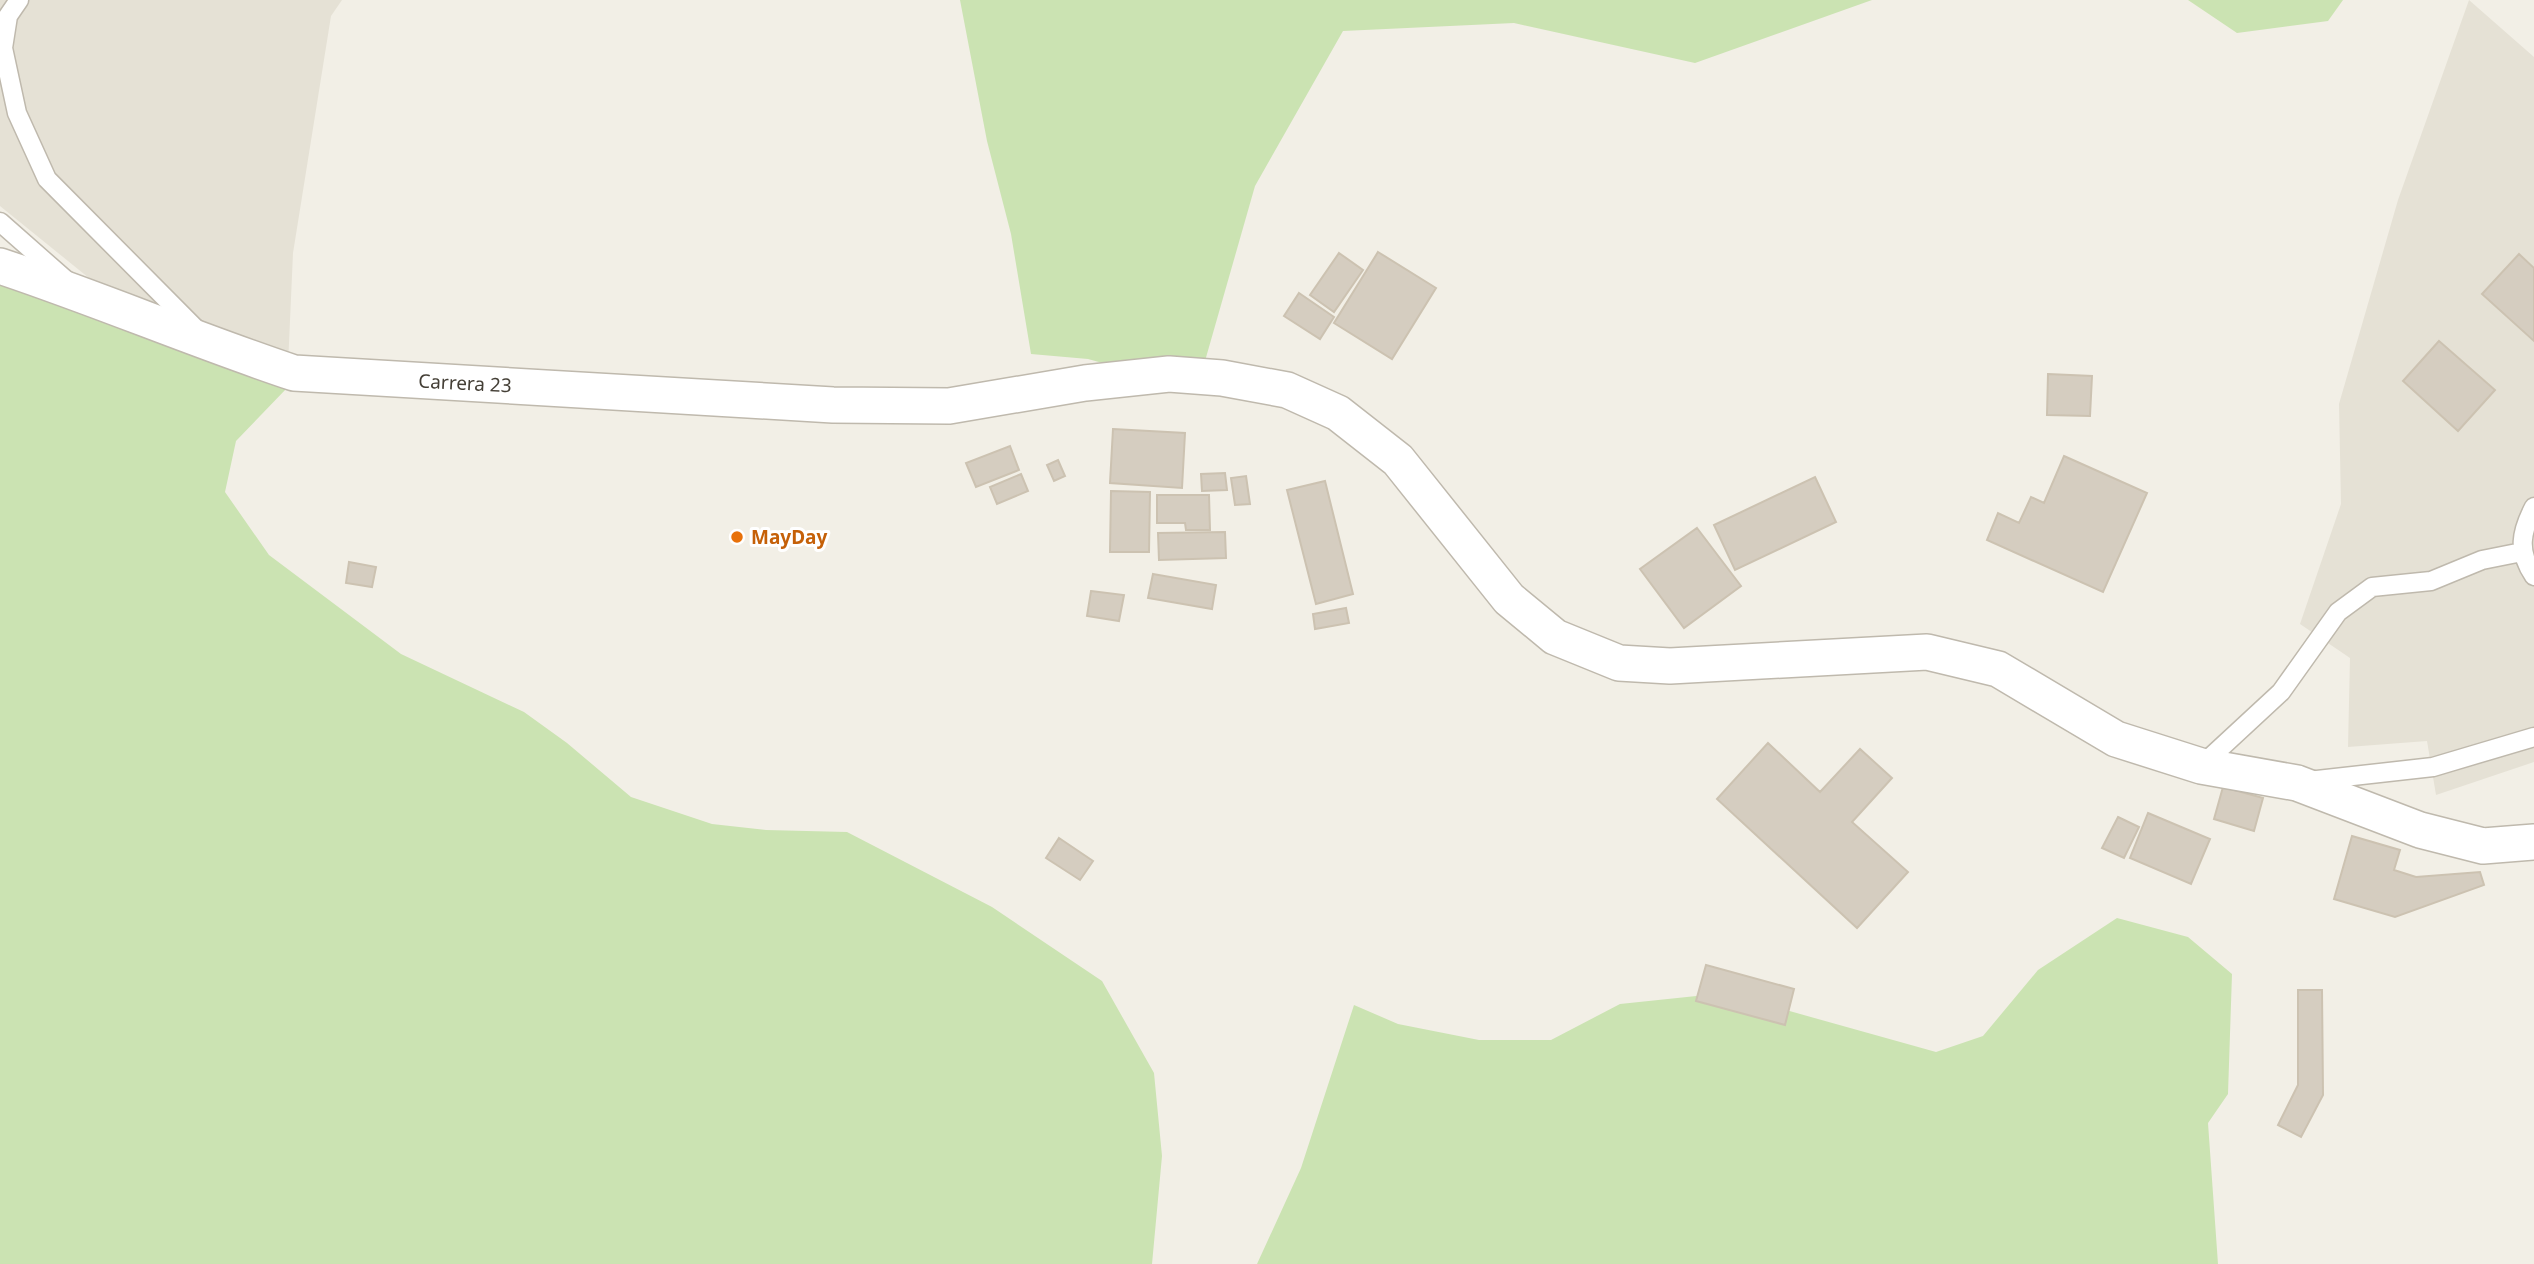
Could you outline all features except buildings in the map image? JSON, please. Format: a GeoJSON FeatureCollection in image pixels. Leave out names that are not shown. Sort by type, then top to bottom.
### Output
{"type":"FeatureCollection","features":[{"type":"Feature","properties":{"kind":"street","name":"Carrera 23"},"geometry":{"type":"LineString","coordinates":[[0,266],[294,373],[833,405],[949,406],[1085,383],[1169,374],[1222,378],[1287,390],[1338,413],[1398,460],[1509,599],[1555,637],[1619,663],[1670,666],[1927,652],[1998,669],[2116,739],[2201,766],[2297,783],[2420,830],[2483,846],[2534,842]]}},
{"type":"Feature","properties":{"kind":"lane"},"geometry":{"type":"LineString","coordinates":[[19,0],[8,16],[3,48],[18,113],[47,179],[214,346]]}},
{"type":"Feature","properties":{"kind":"lane"},"geometry":{"type":"LineString","coordinates":[[0,222],[79,293]]}},
{"type":"Feature","properties":{"kind":"lane"},"geometry":{"type":"LineString","coordinates":[[2534,506],[2521,533],[2522,552],[2534,576]]}},
{"type":"Feature","properties":{"kind":"lane"},"geometry":{"type":"LineString","coordinates":[[2201,766],[2281,692],[2338,612],[2372,587],[2431,581],[2482,560],[2522,552]]}},
{"type":"Feature","properties":{"kind":"lane"},"geometry":{"type":"LineString","coordinates":[[2516,742],[2534,724]]}},
{"type":"Feature","properties":{"kind":"lane"},"geometry":{"type":"LineString","coordinates":[[2297,783],[2433,767],[2534,737]]}},
{"type":"Feature","properties":{"kind":"shaded area"},"geometry":{"type":"Polygon","coordinates":[[[0,0],[342,0],[331,16],[293,253],[287,388],[152,329],[0,206],[0,0]]]}},
{"type":"Feature","properties":{"kind":"shaded area"},"geometry":{"type":"Polygon","coordinates":[[[2469,0],[2534,57],[2534,762],[2436,795],[2427,741],[2348,747],[2350,658],[2300,624],[2341,504],[2339,404],[2398,200],[2469,0]]]}},
{"type":"Feature","properties":{"kind":"green space"},"geometry":{"type":"Polygon","coordinates":[[[960,0],[1872,0],[1695,63],[1514,23],[1343,31],[1255,186],[1197,389],[1088,359],[1031,354],[1011,234],[987,141],[960,0]]]}},
{"type":"Feature","properties":{"kind":"green space"},"geometry":{"type":"Polygon","coordinates":[[[2188,0],[2343,0],[2328,21],[2237,33],[2188,0]]]}},
{"type":"Feature","properties":{"kind":"green space"},"geometry":{"type":"Polygon","coordinates":[[[0,280],[287,388],[236,441],[225,492],[269,555],[401,654],[524,712],[567,743],[631,797],[712,824],[766,830],[847,832],[992,907],[1102,981],[1154,1073],[1162,1156],[1152,1264],[0,1264],[0,280]]]}},
{"type":"Feature","properties":{"kind":"green space"},"geometry":{"type":"Polygon","coordinates":[[[2117,918],[2188,937],[2232,974],[2228,1094],[2208,1123],[2218,1264],[1257,1264],[1301,1168],[1354,1005],[1398,1024],[1479,1040],[1551,1040],[1620,1004],[1725,993],[1936,1052],[1983,1036],[2038,970],[2117,918]]]}},
{"type":"Feature","properties":{"kind":"place","name":"MayDay"},"geometry":{"type":"Point","coordinates":[737,537]}}]}
